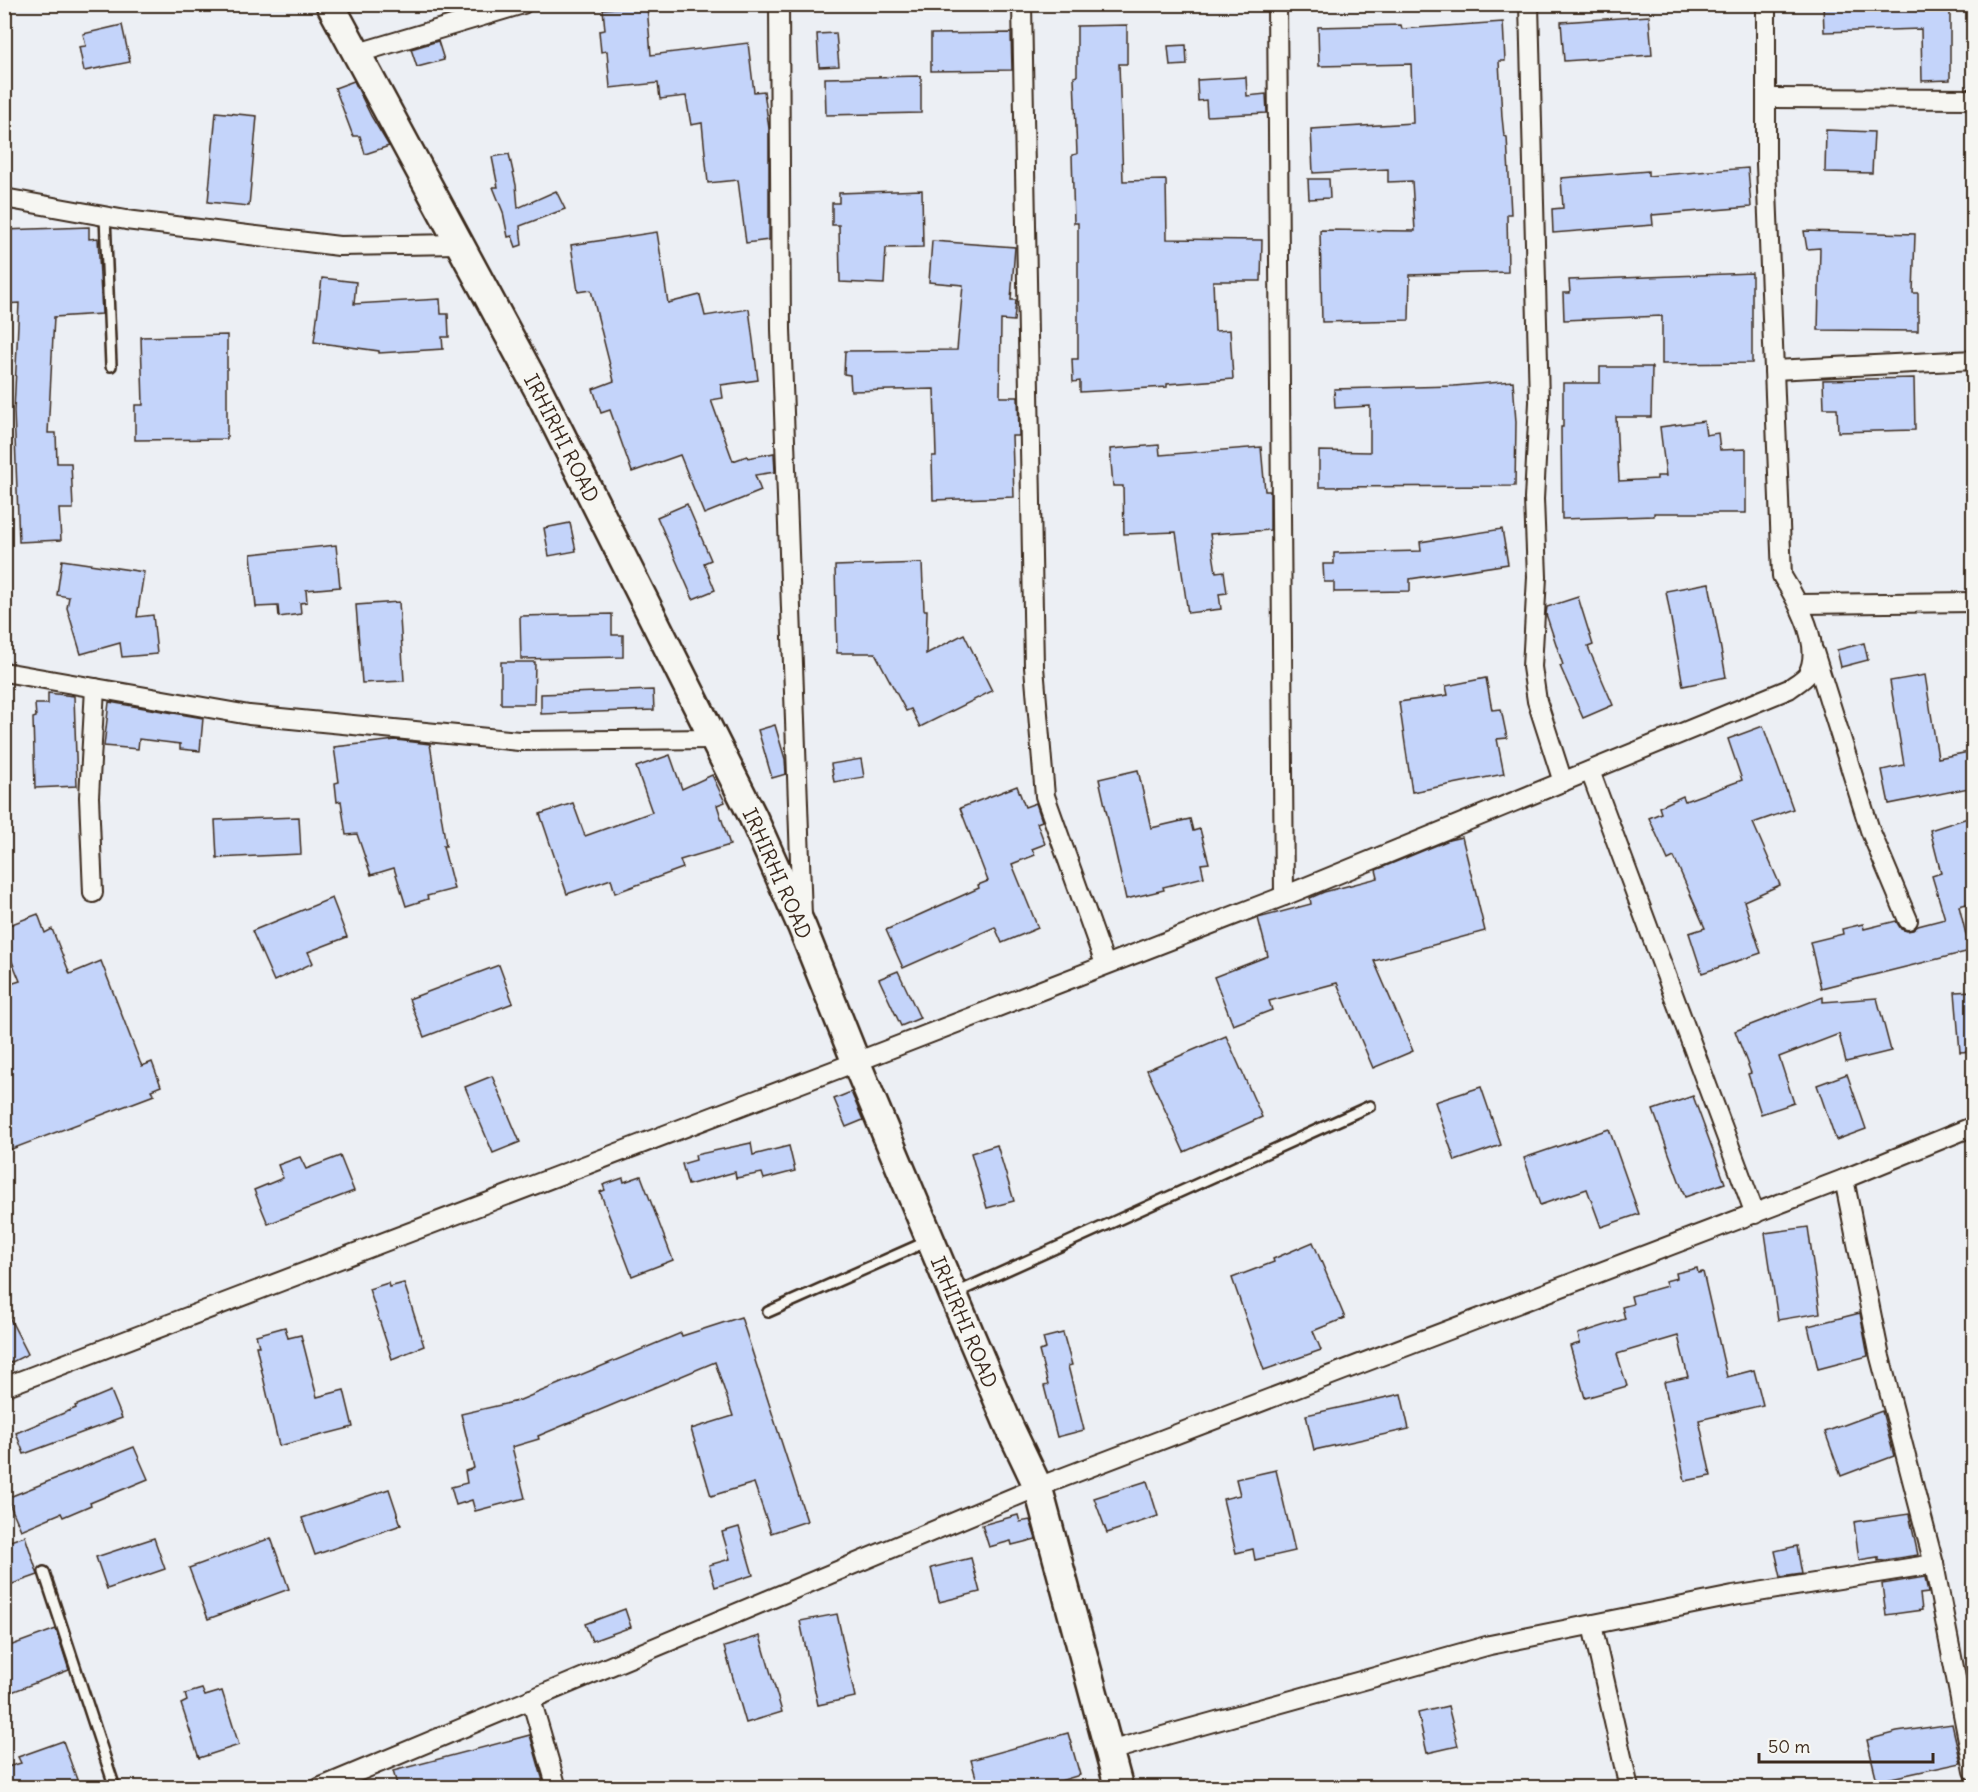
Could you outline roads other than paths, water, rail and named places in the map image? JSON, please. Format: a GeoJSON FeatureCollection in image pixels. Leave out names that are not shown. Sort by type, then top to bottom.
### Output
{"type":"FeatureCollection","features":[{"type":"Feature","properties":{"kind":"street","name":"IRHIRHI ROAD"},"geometry":{"type":"LineString","coordinates":[[330,4],[540,393],[753,817],[802,927],[953,1294],[1009,1426],[1038,1487],[1119,1788]]}},
{"type":"Feature","properties":{"kind":"street"},"geometry":{"type":"LineString","coordinates":[[358,53],[523,4]]}},
{"type":"Feature","properties":{"kind":"street"},"geometry":{"type":"LineString","coordinates":[[779,4],[781,329],[802,927]]}},
{"type":"Feature","properties":{"kind":"street"},"geometry":{"type":"LineString","coordinates":[[1022,4],[1035,679],[1045,796],[1105,964]]}},
{"type":"Feature","properties":{"kind":"street"},"geometry":{"type":"LineString","coordinates":[[1277,4],[1284,896]]}},
{"type":"Feature","properties":{"kind":"street"},"geometry":{"type":"LineString","coordinates":[[1529,4],[1539,402],[1534,499],[1537,577],[1532,667],[1538,701],[1563,782]]}},
{"type":"Feature","properties":{"kind":"street"},"geometry":{"type":"LineString","coordinates":[[1766,4],[1766,164],[1782,576],[1799,604],[1870,830],[1908,920]]}},
{"type":"Feature","properties":{"kind":"street"},"geometry":{"type":"LineString","coordinates":[[1767,98],[1974,99]]}},
{"type":"Feature","properties":{"kind":"street"},"geometry":{"type":"LineString","coordinates":[[4,198],[105,216],[339,246],[459,244]]}},
{"type":"Feature","properties":{"kind":"street"},"geometry":{"type":"LineString","coordinates":[[1774,370],[1974,360]]}},
{"type":"Feature","properties":{"kind":"street"},"geometry":{"type":"LineString","coordinates":[[1799,604],[1974,602]]}},
{"type":"Feature","properties":{"kind":"street"},"geometry":{"type":"LineString","coordinates":[[4,1387],[1284,896],[1789,689],[1806,675],[1814,652]]}},
{"type":"Feature","properties":{"kind":"street"},"geometry":{"type":"LineString","coordinates":[[4,672],[249,715],[519,741],[713,740]]}},
{"type":"Feature","properties":{"kind":"street"},"geometry":{"type":"LineString","coordinates":[[93,893],[89,797],[95,688]]}},
{"type":"Feature","properties":{"kind":"street"},"geometry":{"type":"LineString","coordinates":[[1590,771],[1755,1214]]}},
{"type":"Feature","properties":{"kind":"street"},"geometry":{"type":"LineString","coordinates":[[319,1788],[1038,1487],[1755,1214],[1974,1126]]}},
{"type":"Feature","properties":{"kind":"street"},"geometry":{"type":"LineString","coordinates":[[1844,1179],[1880,1357],[1934,1564],[1974,1771]]}},
{"type":"Feature","properties":{"kind":"street"},"geometry":{"type":"LineString","coordinates":[[1109,1751],[1490,1645],[1733,1596],[1934,1564]]}},
{"type":"Feature","properties":{"kind":"street"},"geometry":{"type":"LineString","coordinates":[[1592,1624],[1629,1788]]}},
{"type":"Feature","properties":{"kind":"street"},"geometry":{"type":"LineString","coordinates":[[531,1699],[557,1788]]}},
{"type":"Feature","properties":{"kind":"lane"},"geometry":{"type":"LineString","coordinates":[[105,216],[111,366]]}},
{"type":"Feature","properties":{"kind":"lane"},"geometry":{"type":"LineString","coordinates":[[953,1294],[1370,1106]]}},
{"type":"Feature","properties":{"kind":"lane"},"geometry":{"type":"LineString","coordinates":[[768,1312],[931,1240]]}},
{"type":"Feature","properties":{"kind":"lane"},"geometry":{"type":"LineString","coordinates":[[44,1572],[115,1788]]}}]}
